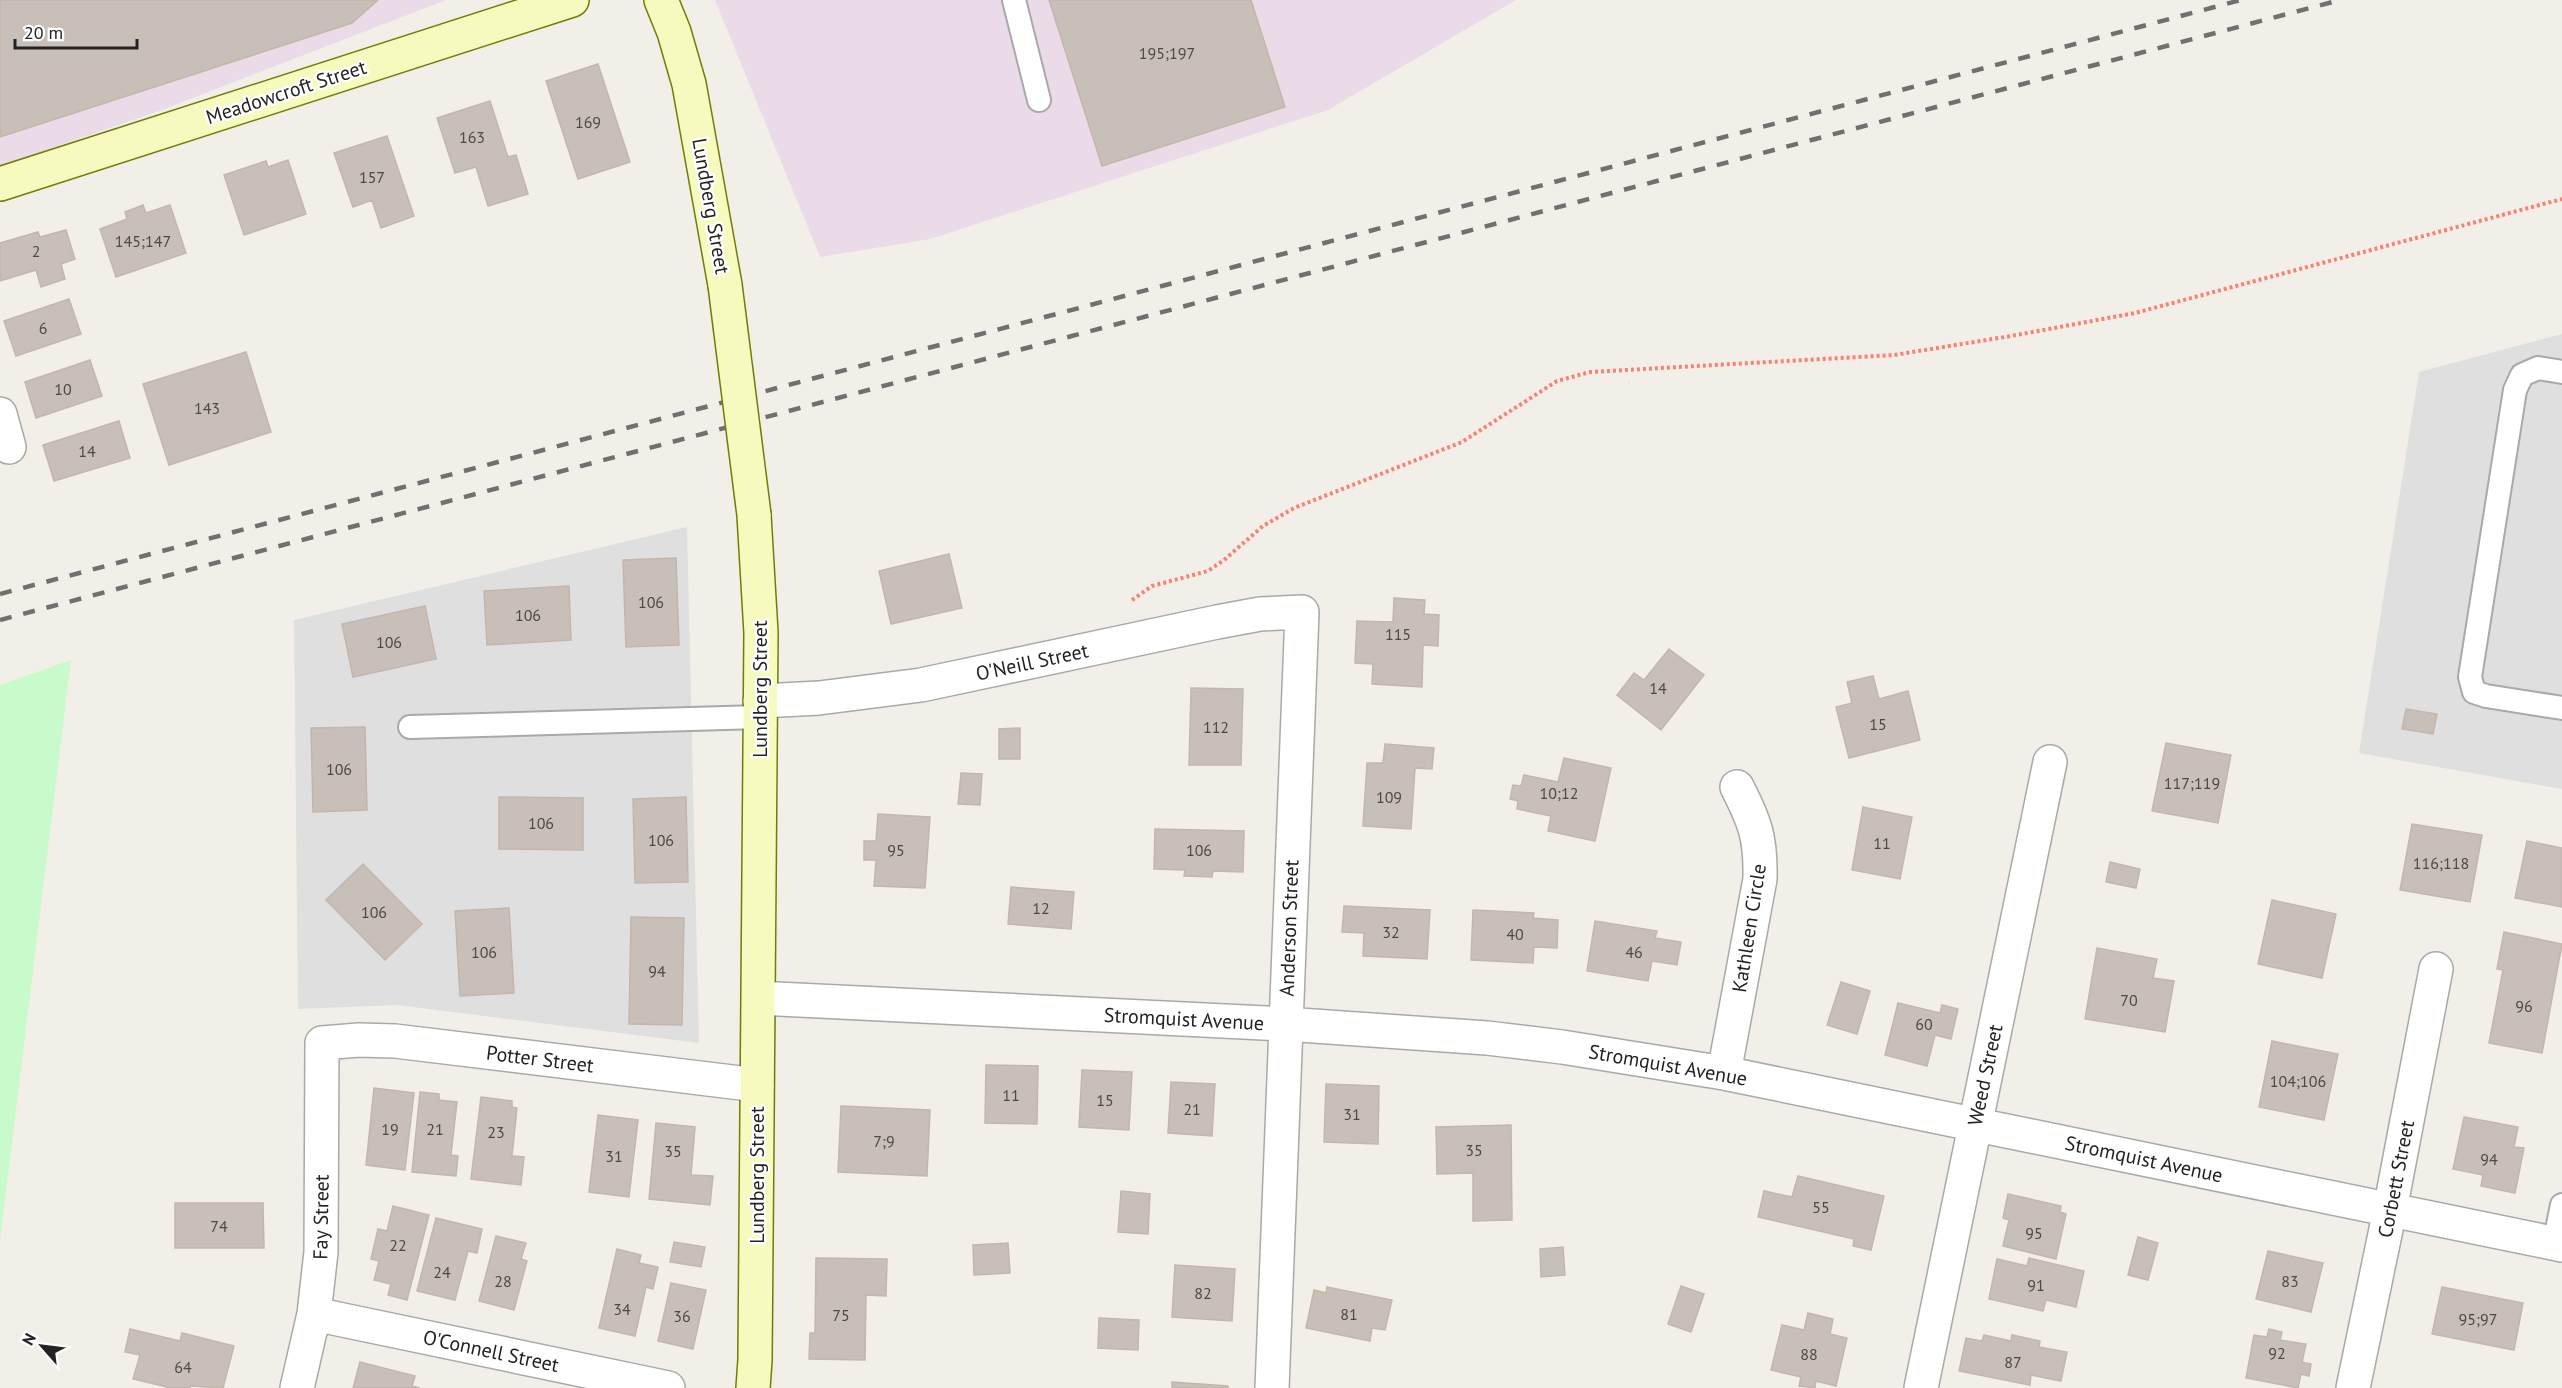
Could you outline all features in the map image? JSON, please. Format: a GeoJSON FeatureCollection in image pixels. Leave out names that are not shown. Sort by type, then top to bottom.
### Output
{"type":"FeatureCollection","features":[{"type":"Feature","properties":{"kind":"street","name":"Meadowcroft Street"},"geometry":{"type":"LineString","coordinates":[[0,184],[572,0]]}},
{"type":"Feature","properties":{"kind":"street","name":"Lundberg Street"},"geometry":{"type":"LineString","coordinates":[[661,0],[674,32],[689,84],[725,285],[754,514],[761,622],[759,998],[753,1388]]}},
{"type":"Feature","properties":{"kind":"street"},"geometry":{"type":"LineString","coordinates":[[0,414],[9,447]]}},
{"type":"Feature","properties":{"kind":"street","name":"O'Neill Street"},"geometry":{"type":"LineString","coordinates":[[760,709],[900,688],[1260,614],[1302,612]]}},
{"type":"Feature","properties":{"kind":"street","name":"Anderson Street"},"geometry":{"type":"LineString","coordinates":[[1272,1388],[1302,612]]}},
{"type":"Feature","properties":{"kind":"street","name":"Weed Street"},"geometry":{"type":"LineString","coordinates":[[1921,1388],[2050,762]]}},
{"type":"Feature","properties":{"kind":"street","name":"Kathleen Circle"},"geometry":{"type":"LineString","coordinates":[[1724,1073],[1760,879],[1761,848],[1754,818],[1737,787]]}},
{"type":"Feature","properties":{"kind":"street","name":"Corbett Street"},"geometry":{"type":"LineString","coordinates":[[2353,1388],[2436,969]]}},
{"type":"Feature","properties":{"kind":"street","name":"Stromquist Avenue"},"geometry":{"type":"LineString","coordinates":[[759,998],[1285,1024],[1497,1039],[1562,1047],[1724,1073],[2558,1245]]}},
{"type":"Feature","properties":{"kind":"street","name":"Potter Street"},"geometry":{"type":"LineString","coordinates":[[322,1043],[359,1040],[395,1041],[757,1085]]}},
{"type":"Feature","properties":{"kind":"street","name":"Fay Street"},"geometry":{"type":"LineString","coordinates":[[297,1388],[314,1314],[321,1252],[322,1043]]}},
{"type":"Feature","properties":{"kind":"street","name":"O'Connell Street"},"geometry":{"type":"LineString","coordinates":[[314,1314],[668,1388]]}},
{"type":"Feature","properties":{"kind":"lane"},"geometry":{"type":"LineString","coordinates":[[1014,0],[1039,100]]}},
{"type":"Feature","properties":{"kind":"lane"},"geometry":{"type":"LineString","coordinates":[[2562,372],[2538,369],[2522,375],[2515,390],[2470,677],[2474,692],[2562,708]]}},
{"type":"Feature","properties":{"kind":"lane"},"geometry":{"type":"LineString","coordinates":[[410,727],[760,709]]}},
{"type":"Feature","properties":{"kind":"lane"},"geometry":{"type":"LineString","coordinates":[[2558,1245],[2562,1205]]}},
{"type":"Feature","properties":{"kind":"path"},"geometry":{"type":"LineString","coordinates":[[1099,648],[1132,599],[1152,586],[1208,571],[1263,526],[1294,508],[1462,442],[1557,381],[1590,372],[1894,355],[2124,315],[2562,199]]}},
{"type":"Feature","properties":{"kind":"shaded area"},"geometry":{"type":"Polygon","coordinates":[[[0,0],[446,0],[162,110],[0,166],[0,0]]]}},
{"type":"Feature","properties":{"kind":"shaded area"},"geometry":{"type":"Polygon","coordinates":[[[715,0],[1516,0],[1328,110],[930,239],[820,257],[715,0]]]}},
{"type":"Feature","properties":{"kind":"shaded area"},"geometry":{"type":"Polygon","coordinates":[[[2562,334],[2562,789],[2359,753],[2419,372],[2562,334]]]}},
{"type":"Feature","properties":{"kind":"shaded area"},"geometry":{"type":"Polygon","coordinates":[[[687,527],[699,1043],[397,1005],[298,1009],[294,620],[687,527]]]}},
{"type":"Feature","properties":{"kind":"green space"},"geometry":{"type":"Polygon","coordinates":[[[71,660],[0,1241],[0,685],[71,660]]]}},
{"type":"Feature","properties":{"kind":"building"},"geometry":{"type":"Polygon","coordinates":[[[0,0],[378,0],[352,23],[0,137],[0,0]]]}},
{"type":"Feature","properties":{"kind":"building"},"geometry":{"type":"Polygon","coordinates":[[[1049,0],[1251,0],[1285,107],[1102,166],[1049,0]]]}},
{"type":"Feature","properties":{"kind":"building"},"geometry":{"type":"Polygon","coordinates":[[[598,64],[630,162],[578,179],[546,81],[598,64]]]}},
{"type":"Feature","properties":{"kind":"building"},"geometry":{"type":"Polygon","coordinates":[[[490,101],[508,157],[516,155],[528,194],[488,206],[476,167],[455,173],[437,118],[490,101]]]}},
{"type":"Feature","properties":{"kind":"building"},"geometry":{"type":"Polygon","coordinates":[[[387,136],[414,216],[381,228],[372,200],[353,207],[334,153],[387,136]]]}},
{"type":"Feature","properties":{"kind":"building"},"geometry":{"type":"Polygon","coordinates":[[[288,160],[306,214],[244,235],[224,175],[266,161],[268,167],[288,160]]]}},
{"type":"Feature","properties":{"kind":"building"},"geometry":{"type":"Polygon","coordinates":[[[143,205],[146,213],[170,205],[186,253],[116,277],[100,229],[127,219],[125,212],[143,205]]]}},
{"type":"Feature","properties":{"kind":"building"},"geometry":{"type":"Polygon","coordinates":[[[66,230],[75,259],[61,264],[65,279],[41,287],[36,270],[0,281],[0,243],[38,232],[40,237],[66,230]]]}},
{"type":"Feature","properties":{"kind":"building"},"geometry":{"type":"Polygon","coordinates":[[[69,299],[81,334],[16,356],[4,321],[69,299]]]}},
{"type":"Feature","properties":{"kind":"building"},"geometry":{"type":"Polygon","coordinates":[[[246,352],[271,432],[169,465],[143,384],[246,352]]]}},
{"type":"Feature","properties":{"kind":"building"},"geometry":{"type":"Polygon","coordinates":[[[90,360],[102,396],[36,418],[25,382],[90,360]]]}},
{"type":"Feature","properties":{"kind":"building"},"geometry":{"type":"Polygon","coordinates":[[[119,421],[130,458],[54,481],[43,445],[119,421]]]}},
{"type":"Feature","properties":{"kind":"building"},"geometry":{"type":"Polygon","coordinates":[[[949,554],[962,608],[891,624],[879,571],[949,554]]]}},
{"type":"Feature","properties":{"kind":"building"},"geometry":{"type":"Polygon","coordinates":[[[676,558],[679,645],[626,647],[623,560],[676,558]]]}},
{"type":"Feature","properties":{"kind":"building"},"geometry":{"type":"Polygon","coordinates":[[[569,586],[571,640],[487,645],[484,591],[569,586]]]}},
{"type":"Feature","properties":{"kind":"building"},"geometry":{"type":"Polygon","coordinates":[[[1394,598],[1425,600],[1424,614],[1439,615],[1438,646],[1423,645],[1422,687],[1372,684],[1373,664],[1355,663],[1357,621],[1393,622],[1394,598]]]}},
{"type":"Feature","properties":{"kind":"building"},"geometry":{"type":"Polygon","coordinates":[[[425,606],[436,659],[353,677],[342,624],[425,606]]]}},
{"type":"Feature","properties":{"kind":"building"},"geometry":{"type":"Polygon","coordinates":[[[1669,649],[1704,675],[1661,730],[1617,695],[1634,673],[1644,680],[1669,649]]]}},
{"type":"Feature","properties":{"kind":"building"},"geometry":{"type":"Polygon","coordinates":[[[1873,676],[1879,699],[1908,691],[1920,740],[1849,758],[1836,707],[1852,703],[1847,682],[1873,676]]]}},
{"type":"Feature","properties":{"kind":"building"},"geometry":{"type":"Polygon","coordinates":[[[1191,688],[1243,689],[1241,765],[1189,765],[1191,688]]]}},
{"type":"Feature","properties":{"kind":"building"},"geometry":{"type":"Polygon","coordinates":[[[2406,709],[2437,714],[2433,734],[2402,729],[2406,709]]]}},
{"type":"Feature","properties":{"kind":"building"},"geometry":{"type":"Polygon","coordinates":[[[365,727],[367,810],[313,812],[311,728],[365,727]]]}},
{"type":"Feature","properties":{"kind":"building"},"geometry":{"type":"Polygon","coordinates":[[[1020,728],[1020,759],[999,759],[999,729],[1020,728]]]}},
{"type":"Feature","properties":{"kind":"building"},"geometry":{"type":"Polygon","coordinates":[[[2166,743],[2231,755],[2218,823],[2152,811],[2166,743]]]}},
{"type":"Feature","properties":{"kind":"building"},"geometry":{"type":"Polygon","coordinates":[[[1385,744],[1434,748],[1432,769],[1415,768],[1411,829],[1363,826],[1367,763],[1383,763],[1385,744]]]}},
{"type":"Feature","properties":{"kind":"building"},"geometry":{"type":"Polygon","coordinates":[[[1564,758],[1611,768],[1595,841],[1548,831],[1551,816],[1517,809],[1518,801],[1510,799],[1513,785],[1521,786],[1524,775],[1558,782],[1564,758]]]}},
{"type":"Feature","properties":{"kind":"building"},"geometry":{"type":"Polygon","coordinates":[[[961,773],[982,774],[980,805],[958,804],[961,773]]]}},
{"type":"Feature","properties":{"kind":"building"},"geometry":{"type":"Polygon","coordinates":[[[499,797],[583,798],[583,850],[499,849],[499,797]]]}},
{"type":"Feature","properties":{"kind":"building"},"geometry":{"type":"Polygon","coordinates":[[[686,797],[688,882],[635,883],[633,799],[686,797]]]}},
{"type":"Feature","properties":{"kind":"building"},"geometry":{"type":"Polygon","coordinates":[[[1863,807],[1912,817],[1900,879],[1852,870],[1863,807]]]}},
{"type":"Feature","properties":{"kind":"building"},"geometry":{"type":"Polygon","coordinates":[[[878,814],[930,817],[925,888],[874,886],[876,860],[864,860],[864,841],[876,841],[878,814]]]}},
{"type":"Feature","properties":{"kind":"building"},"geometry":{"type":"Polygon","coordinates":[[[2412,824],[2482,835],[2470,902],[2400,890],[2412,824]]]}},
{"type":"Feature","properties":{"kind":"building"},"geometry":{"type":"Polygon","coordinates":[[[1155,829],[1244,831],[1243,872],[1213,871],[1212,877],[1184,876],[1185,870],[1154,869],[1155,829]]]}},
{"type":"Feature","properties":{"kind":"building"},"geometry":{"type":"Polygon","coordinates":[[[2527,841],[2562,848],[2562,907],[2515,898],[2527,841]]]}},
{"type":"Feature","properties":{"kind":"building"},"geometry":{"type":"Polygon","coordinates":[[[2110,862],[2140,869],[2136,888],[2106,882],[2110,862]]]}},
{"type":"Feature","properties":{"kind":"building"},"geometry":{"type":"Polygon","coordinates":[[[363,864],[422,924],[385,960],[326,900],[363,864]]]}},
{"type":"Feature","properties":{"kind":"building"},"geometry":{"type":"Polygon","coordinates":[[[1011,887],[1074,892],[1071,929],[1008,924],[1011,887]]]}},
{"type":"Feature","properties":{"kind":"building"},"geometry":{"type":"Polygon","coordinates":[[[2272,900],[2336,914],[2322,978],[2258,964],[2272,900]]]}},
{"type":"Feature","properties":{"kind":"building"},"geometry":{"type":"Polygon","coordinates":[[[1344,906],[1430,910],[1427,959],[1363,956],[1364,933],[1342,932],[1344,906]]]}},
{"type":"Feature","properties":{"kind":"building"},"geometry":{"type":"Polygon","coordinates":[[[509,908],[514,993],[460,996],[455,911],[509,908]]]}},
{"type":"Feature","properties":{"kind":"building"},"geometry":{"type":"Polygon","coordinates":[[[1473,910],[1534,913],[1533,918],[1558,920],[1557,948],[1534,947],[1533,963],[1471,960],[1473,910]]]}},
{"type":"Feature","properties":{"kind":"building"},"geometry":{"type":"Polygon","coordinates":[[[631,917],[684,918],[682,1025],[629,1024],[631,917]]]}},
{"type":"Feature","properties":{"kind":"building"},"geometry":{"type":"Polygon","coordinates":[[[1595,921],[1657,931],[1655,938],[1681,942],[1677,965],[1652,961],[1648,981],[1587,971],[1595,921]]]}},
{"type":"Feature","properties":{"kind":"building"},"geometry":{"type":"Polygon","coordinates":[[[2504,932],[2562,944],[2542,1053],[2489,1043],[2503,970],[2497,969],[2504,932]]]}},
{"type":"Feature","properties":{"kind":"building"},"geometry":{"type":"Polygon","coordinates":[[[2097,948],[2157,959],[2153,978],[2174,981],[2165,1032],[2085,1019],[2097,948]]]}},
{"type":"Feature","properties":{"kind":"building"},"geometry":{"type":"Polygon","coordinates":[[[1841,982],[1870,991],[1857,1034],[1827,1025],[1841,982]]]}},
{"type":"Feature","properties":{"kind":"building"},"geometry":{"type":"Polygon","coordinates":[[[1898,1003],[1940,1013],[1942,1005],[1958,1009],[1951,1039],[1935,1035],[1927,1066],[1885,1055],[1898,1003]]]}},
{"type":"Feature","properties":{"kind":"building"},"geometry":{"type":"Polygon","coordinates":[[[2272,1041],[2338,1054],[2324,1120],[2259,1107],[2272,1041]]]}},
{"type":"Feature","properties":{"kind":"building"},"geometry":{"type":"Polygon","coordinates":[[[986,1065],[1038,1066],[1037,1124],[985,1123],[986,1065]]]}},
{"type":"Feature","properties":{"kind":"building"},"geometry":{"type":"Polygon","coordinates":[[[1082,1070],[1132,1072],[1129,1130],[1079,1127],[1082,1070]]]}},
{"type":"Feature","properties":{"kind":"building"},"geometry":{"type":"Polygon","coordinates":[[[1171,1082],[1215,1084],[1212,1136],[1168,1133],[1171,1082]]]}},
{"type":"Feature","properties":{"kind":"building"},"geometry":{"type":"Polygon","coordinates":[[[1326,1084],[1379,1086],[1378,1144],[1324,1142],[1326,1084]]]}},
{"type":"Feature","properties":{"kind":"building"},"geometry":{"type":"Polygon","coordinates":[[[374,1088],[414,1093],[405,1170],[366,1165],[374,1088]]]}},
{"type":"Feature","properties":{"kind":"building"},"geometry":{"type":"Polygon","coordinates":[[[420,1092],[439,1094],[439,1100],[457,1102],[451,1155],[458,1156],[456,1176],[412,1172],[420,1092]]]}},
{"type":"Feature","properties":{"kind":"building"},"geometry":{"type":"Polygon","coordinates":[[[481,1097],[512,1101],[512,1107],[517,1108],[512,1156],[524,1157],[521,1185],[471,1179],[481,1097]]]}},
{"type":"Feature","properties":{"kind":"building"},"geometry":{"type":"Polygon","coordinates":[[[841,1106],[930,1110],[927,1176],[838,1172],[841,1106]]]}},
{"type":"Feature","properties":{"kind":"building"},"geometry":{"type":"Polygon","coordinates":[[[598,1115],[638,1120],[629,1197],[589,1192],[598,1115]]]}},
{"type":"Feature","properties":{"kind":"building"},"geometry":{"type":"Polygon","coordinates":[[[2464,1117],[2518,1127],[2514,1147],[2524,1148],[2515,1193],[2481,1186],[2483,1175],[2453,1169],[2464,1117]]]}},
{"type":"Feature","properties":{"kind":"building"},"geometry":{"type":"Polygon","coordinates":[[[656,1123],[695,1127],[691,1175],[713,1176],[710,1205],[649,1199],[656,1123]]]}},
{"type":"Feature","properties":{"kind":"building"},"geometry":{"type":"Polygon","coordinates":[[[1511,1125],[1512,1220],[1473,1221],[1473,1173],[1437,1174],[1436,1127],[1511,1125]]]}},
{"type":"Feature","properties":{"kind":"building"},"geometry":{"type":"Polygon","coordinates":[[[1798,1176],[1884,1196],[1871,1250],[1853,1246],[1854,1239],[1758,1217],[1764,1191],[1792,1197],[1798,1176]]]}},
{"type":"Feature","properties":{"kind":"building"},"geometry":{"type":"Polygon","coordinates":[[[1121,1191],[1150,1194],[1148,1234],[1118,1232],[1121,1191]]]}},
{"type":"Feature","properties":{"kind":"building"},"geometry":{"type":"Polygon","coordinates":[[[2008,1194],[2061,1206],[2060,1212],[2066,1214],[2056,1259],[2003,1246],[2009,1220],[2003,1218],[2008,1194]]]}},
{"type":"Feature","properties":{"kind":"building"},"geometry":{"type":"Polygon","coordinates":[[[175,1203],[263,1203],[264,1248],[175,1248],[175,1203]]]}},
{"type":"Feature","properties":{"kind":"building"},"geometry":{"type":"Polygon","coordinates":[[[393,1206],[429,1215],[407,1300],[388,1295],[391,1284],[374,1280],[379,1261],[371,1259],[378,1229],[387,1231],[393,1206]]]}},
{"type":"Feature","properties":{"kind":"building"},"geometry":{"type":"Polygon","coordinates":[[[436,1218],[482,1229],[477,1253],[468,1251],[455,1300],[417,1291],[436,1218]]]}},
{"type":"Feature","properties":{"kind":"building"},"geometry":{"type":"Polygon","coordinates":[[[496,1236],[526,1243],[521,1259],[527,1261],[514,1310],[479,1301],[496,1236]]]}},
{"type":"Feature","properties":{"kind":"building"},"geometry":{"type":"Polygon","coordinates":[[[2138,1237],[2158,1243],[2148,1280],[2128,1275],[2138,1237]]]}},
{"type":"Feature","properties":{"kind":"building"},"geometry":{"type":"Polygon","coordinates":[[[674,1242],[705,1247],[701,1267],[670,1262],[674,1242]]]}},
{"type":"Feature","properties":{"kind":"building"},"geometry":{"type":"Polygon","coordinates":[[[1008,1243],[1010,1273],[974,1275],[973,1245],[1008,1243]]]}},
{"type":"Feature","properties":{"kind":"building"},"geometry":{"type":"Polygon","coordinates":[[[1563,1247],[1565,1275],[1541,1277],[1540,1249],[1563,1247]]]}},
{"type":"Feature","properties":{"kind":"building"},"geometry":{"type":"Polygon","coordinates":[[[617,1249],[641,1255],[639,1263],[658,1267],[653,1289],[646,1287],[635,1336],[599,1328],[617,1249]]]}},
{"type":"Feature","properties":{"kind":"building"},"geometry":{"type":"Polygon","coordinates":[[[2268,1251],[2323,1263],[2311,1312],[2256,1299],[2268,1251]]]}},
{"type":"Feature","properties":{"kind":"building"},"geometry":{"type":"Polygon","coordinates":[[[816,1258],[887,1259],[886,1296],[866,1295],[865,1360],[809,1359],[810,1333],[815,1333],[816,1258]]]}},
{"type":"Feature","properties":{"kind":"building"},"geometry":{"type":"Polygon","coordinates":[[[2029,1258],[2084,1271],[2076,1307],[2046,1300],[2043,1311],[1989,1299],[1997,1259],[2027,1266],[2029,1258]]]}},
{"type":"Feature","properties":{"kind":"building"},"geometry":{"type":"Polygon","coordinates":[[[1175,1265],[1235,1269],[1232,1321],[1172,1317],[1175,1265]]]}},
{"type":"Feature","properties":{"kind":"building"},"geometry":{"type":"Polygon","coordinates":[[[671,1283],[706,1290],[693,1349],[658,1341],[671,1283]]]}},
{"type":"Feature","properties":{"kind":"building"},"geometry":{"type":"Polygon","coordinates":[[[1681,1286],[1704,1294],[1691,1332],[1668,1324],[1681,1286]]]}},
{"type":"Feature","properties":{"kind":"building"},"geometry":{"type":"Polygon","coordinates":[[[1327,1287],[1392,1300],[1385,1330],[1372,1328],[1370,1341],[1306,1328],[1314,1290],[1326,1293],[1327,1287]]]}},
{"type":"Feature","properties":{"kind":"building"},"geometry":{"type":"Polygon","coordinates":[[[2442,1287],[2523,1303],[2514,1350],[2432,1334],[2442,1287]]]}},
{"type":"Feature","properties":{"kind":"building"},"geometry":{"type":"Polygon","coordinates":[[[1808,1313],[1833,1319],[1830,1334],[1847,1338],[1836,1386],[1816,1381],[1815,1388],[1799,1386],[1801,1377],[1771,1370],[1782,1325],[1804,1330],[1808,1313]]]}},
{"type":"Feature","properties":{"kind":"building"},"geometry":{"type":"Polygon","coordinates":[[[1099,1318],[1139,1320],[1138,1350],[1098,1348],[1099,1318]]]}},
{"type":"Feature","properties":{"kind":"building"},"geometry":{"type":"Polygon","coordinates":[[[130,1329],[180,1341],[182,1333],[234,1346],[223,1388],[190,1386],[190,1388],[171,1388],[133,1379],[140,1355],[125,1352],[130,1329]]]}},
{"type":"Feature","properties":{"kind":"building"},"geometry":{"type":"Polygon","coordinates":[[[2269,1329],[2282,1332],[2280,1340],[2306,1344],[2302,1362],[2311,1364],[2309,1376],[2301,1374],[2298,1388],[2246,1378],[2254,1335],[2267,1337],[2269,1329]]]}},
{"type":"Feature","properties":{"kind":"building"},"geometry":{"type":"Polygon","coordinates":[[[1984,1335],[2011,1341],[2012,1335],[2040,1341],[2039,1347],[2067,1352],[2061,1381],[2031,1375],[2030,1385],[1959,1371],[1966,1338],[1982,1341],[1984,1335]]]}},
{"type":"Feature","properties":{"kind":"building"},"geometry":{"type":"Polygon","coordinates":[[[360,1362],[415,1376],[412,1386],[420,1388],[353,1388],[360,1362]]]}},
{"type":"Feature","properties":{"kind":"building"},"geometry":{"type":"Polygon","coordinates":[[[1172,1382],[1228,1386],[1228,1388],[1172,1388],[1172,1382]]]}},
{"type":"Feature","properties":{"kind":"railway"},"geometry":{"type":"LineString","coordinates":[[0,594],[2241,0]]}},
{"type":"Feature","properties":{"kind":"railway"},"geometry":{"type":"LineString","coordinates":[[0,620],[2340,0]]}}]}
